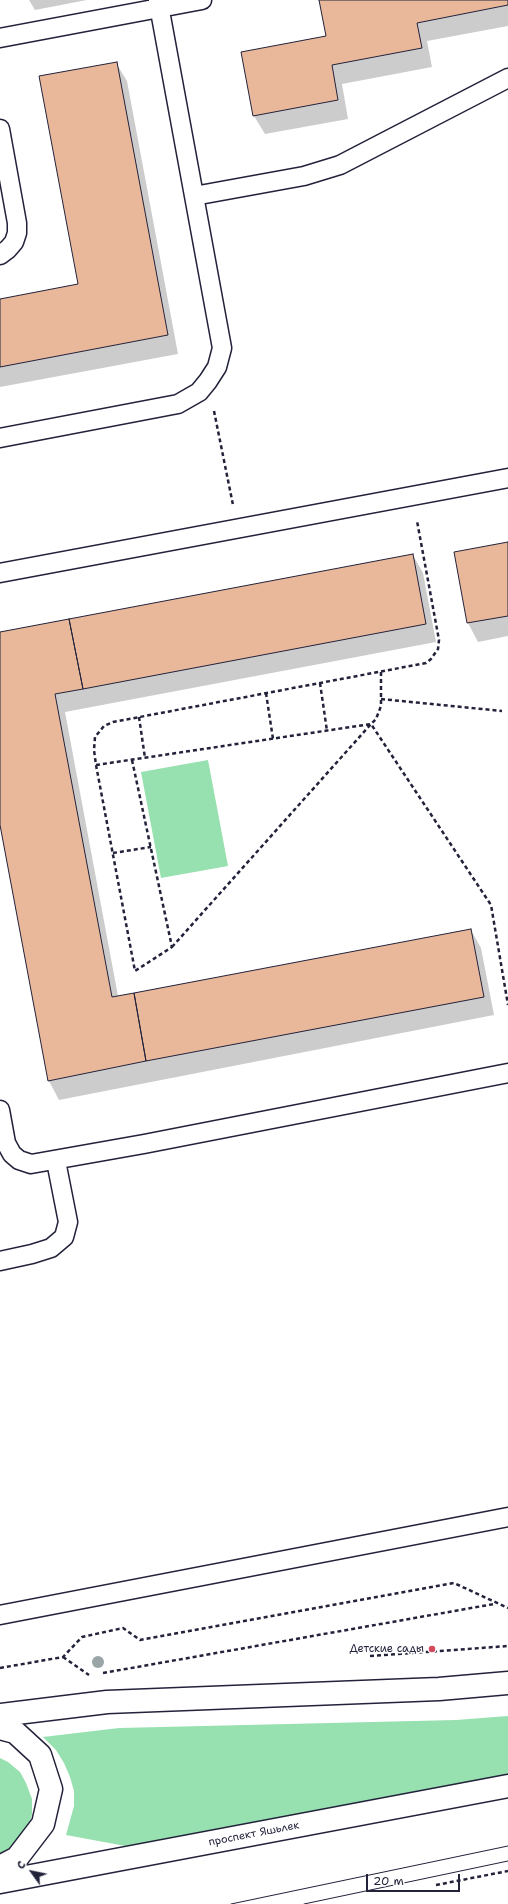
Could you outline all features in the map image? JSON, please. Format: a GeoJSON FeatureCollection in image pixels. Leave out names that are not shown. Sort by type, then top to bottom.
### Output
{"type":"FeatureCollection","features":[{"type":"Feature","properties":{"kind":"main road"},"geometry":{"type":"LineString","coordinates":[[0,1715],[107,1702],[439,1689],[508,1683]]}},
{"type":"Feature","properties":{"kind":"main road"},"geometry":{"type":"LineString","coordinates":[[0,1728],[15,1732],[40,1755],[51,1789],[43,1824],[17,1858],[0,1867]]}},
{"type":"Feature","properties":{"kind":"main road","name":"проспект Яшьлек"},"geometry":{"type":"LineString","coordinates":[[0,1882],[508,1786]]}},
{"type":"Feature","properties":{"kind":"lane"},"geometry":{"type":"LineString","coordinates":[[0,38],[159,4],[202,0]]}},
{"type":"Feature","properties":{"kind":"lane"},"geometry":{"type":"LineString","coordinates":[[0,438],[178,404],[199,392],[208,382],[217,367],[222,348],[159,4]]}},
{"type":"Feature","properties":{"kind":"lane"},"geometry":{"type":"LineString","coordinates":[[194,196],[304,176],[340,166],[508,78]]}},
{"type":"Feature","properties":{"kind":"lane"},"geometry":{"type":"LineString","coordinates":[[0,129],[17,228],[14,242],[0,255]]}},
{"type":"Feature","properties":{"kind":"lane"},"geometry":{"type":"LineString","coordinates":[[0,573],[508,478]]}},
{"type":"Feature","properties":{"kind":"lane"},"geometry":{"type":"LineString","coordinates":[[0,1110],[6,1144],[15,1157],[31,1164],[56,1161],[508,1073]]}},
{"type":"Feature","properties":{"kind":"lane"},"geometry":{"type":"LineString","coordinates":[[0,1261],[51,1248],[64,1237],[68,1222],[56,1161]]}},
{"type":"Feature","properties":{"kind":"lane"},"geometry":{"type":"LineString","coordinates":[[0,1615],[508,1517]]}},
{"type":"Feature","properties":{"kind":"path"},"geometry":{"type":"LineString","coordinates":[[208,382],[238,528]]}},
{"type":"Feature","properties":{"kind":"path"},"geometry":{"type":"LineString","coordinates":[[381,671],[381,699],[379,713],[371,724],[172,947],[135,971],[96,765],[94,744],[100,730],[104,726],[113,722],[381,671],[426,662],[431,659],[438,649],[439,640],[412,495]]}},
{"type":"Feature","properties":{"kind":"path"},"geometry":{"type":"LineString","coordinates":[[320,682],[327,731]]}},
{"type":"Feature","properties":{"kind":"path"},"geometry":{"type":"LineString","coordinates":[[266,693],[273,739]]}},
{"type":"Feature","properties":{"kind":"path"},"geometry":{"type":"LineString","coordinates":[[381,699],[502,712]]}},
{"type":"Feature","properties":{"kind":"path"},"geometry":{"type":"LineString","coordinates":[[139,717],[145,758]]}},
{"type":"Feature","properties":{"kind":"path"},"geometry":{"type":"LineString","coordinates":[[96,765],[371,724]]}},
{"type":"Feature","properties":{"kind":"path"},"geometry":{"type":"LineString","coordinates":[[371,724],[491,905],[508,1005]]}},
{"type":"Feature","properties":{"kind":"path"},"geometry":{"type":"LineString","coordinates":[[132,760],[172,947]]}},
{"type":"Feature","properties":{"kind":"path"},"geometry":{"type":"LineString","coordinates":[[113,853],[150,847]]}},
{"type":"Feature","properties":{"kind":"path"},"geometry":{"type":"LineString","coordinates":[[0,1668],[63,1657],[82,1637],[123,1628],[140,1640],[454,1583],[495,1604],[508,1608]]}},
{"type":"Feature","properties":{"kind":"path"},"geometry":{"type":"LineString","coordinates":[[63,1657],[88,1675],[495,1604]]}},
{"type":"Feature","properties":{"kind":"path"},"geometry":{"type":"LineString","coordinates":[[370,1656],[508,1646]]}},
{"type":"Feature","properties":{"kind":"path"},"geometry":{"type":"LineString","coordinates":[[436,1885],[508,1871]]}},
{"type":"Feature","properties":{"kind":"green space"},"geometry":{"type":"Polygon","coordinates":[[[208,760],[228,866],[161,878],[141,772],[208,760]]]}},
{"type":"Feature","properties":{"kind":"green space"},"geometry":{"type":"Polygon","coordinates":[[[508,1716],[508,1776],[136,1848],[66,1835],[74,1806],[74,1791],[64,1763],[56,1750],[43,1737],[119,1728],[456,1720],[508,1716]]]}},
{"type":"Feature","properties":{"kind":"green space"},"geometry":{"type":"Polygon","coordinates":[[[0,1758],[8,1762],[20,1772],[32,1799],[32,1814],[28,1831],[19,1845],[0,1856],[0,1758]]]}},
{"type":"Feature","properties":{"kind":"building"},"geometry":{"type":"Polygon","coordinates":[[[319,0],[508,0],[508,5],[417,23],[422,48],[332,65],[338,100],[253,116],[241,52],[326,36],[319,0]]]}},
{"type":"Feature","properties":{"kind":"building"},"geometry":{"type":"Polygon","coordinates":[[[117,62],[168,335],[0,367],[0,299],[78,284],[39,76],[117,62]]]}},
{"type":"Feature","properties":{"kind":"building"},"geometry":{"type":"Polygon","coordinates":[[[508,542],[508,616],[467,623],[454,552],[508,542]]]}},
{"type":"Feature","properties":{"kind":"building"},"geometry":{"type":"Polygon","coordinates":[[[413,554],[426,624],[83,689],[69,619],[413,554]]]}},
{"type":"Feature","properties":{"kind":"building"},"geometry":{"type":"Polygon","coordinates":[[[69,619],[83,689],[55,694],[112,997],[134,993],[146,1061],[48,1081],[0,825],[0,632],[69,619]]]}},
{"type":"Feature","properties":{"kind":"building"},"geometry":{"type":"Polygon","coordinates":[[[471,929],[484,997],[146,1061],[134,993],[471,929]]]}},
{"type":"Feature","properties":{"kind":"tram line"},"geometry":{"type":"LineString","coordinates":[[231,1904],[508,1846]]}},
{"type":"Feature","properties":{"kind":"tram line"},"geometry":{"type":"LineString","coordinates":[[304,1904],[508,1861]]}},
{"type":"Feature","properties":{"kind":"place","name":"Детские сады"},"geometry":{"type":"Point","coordinates":[432,1649]}}]}
